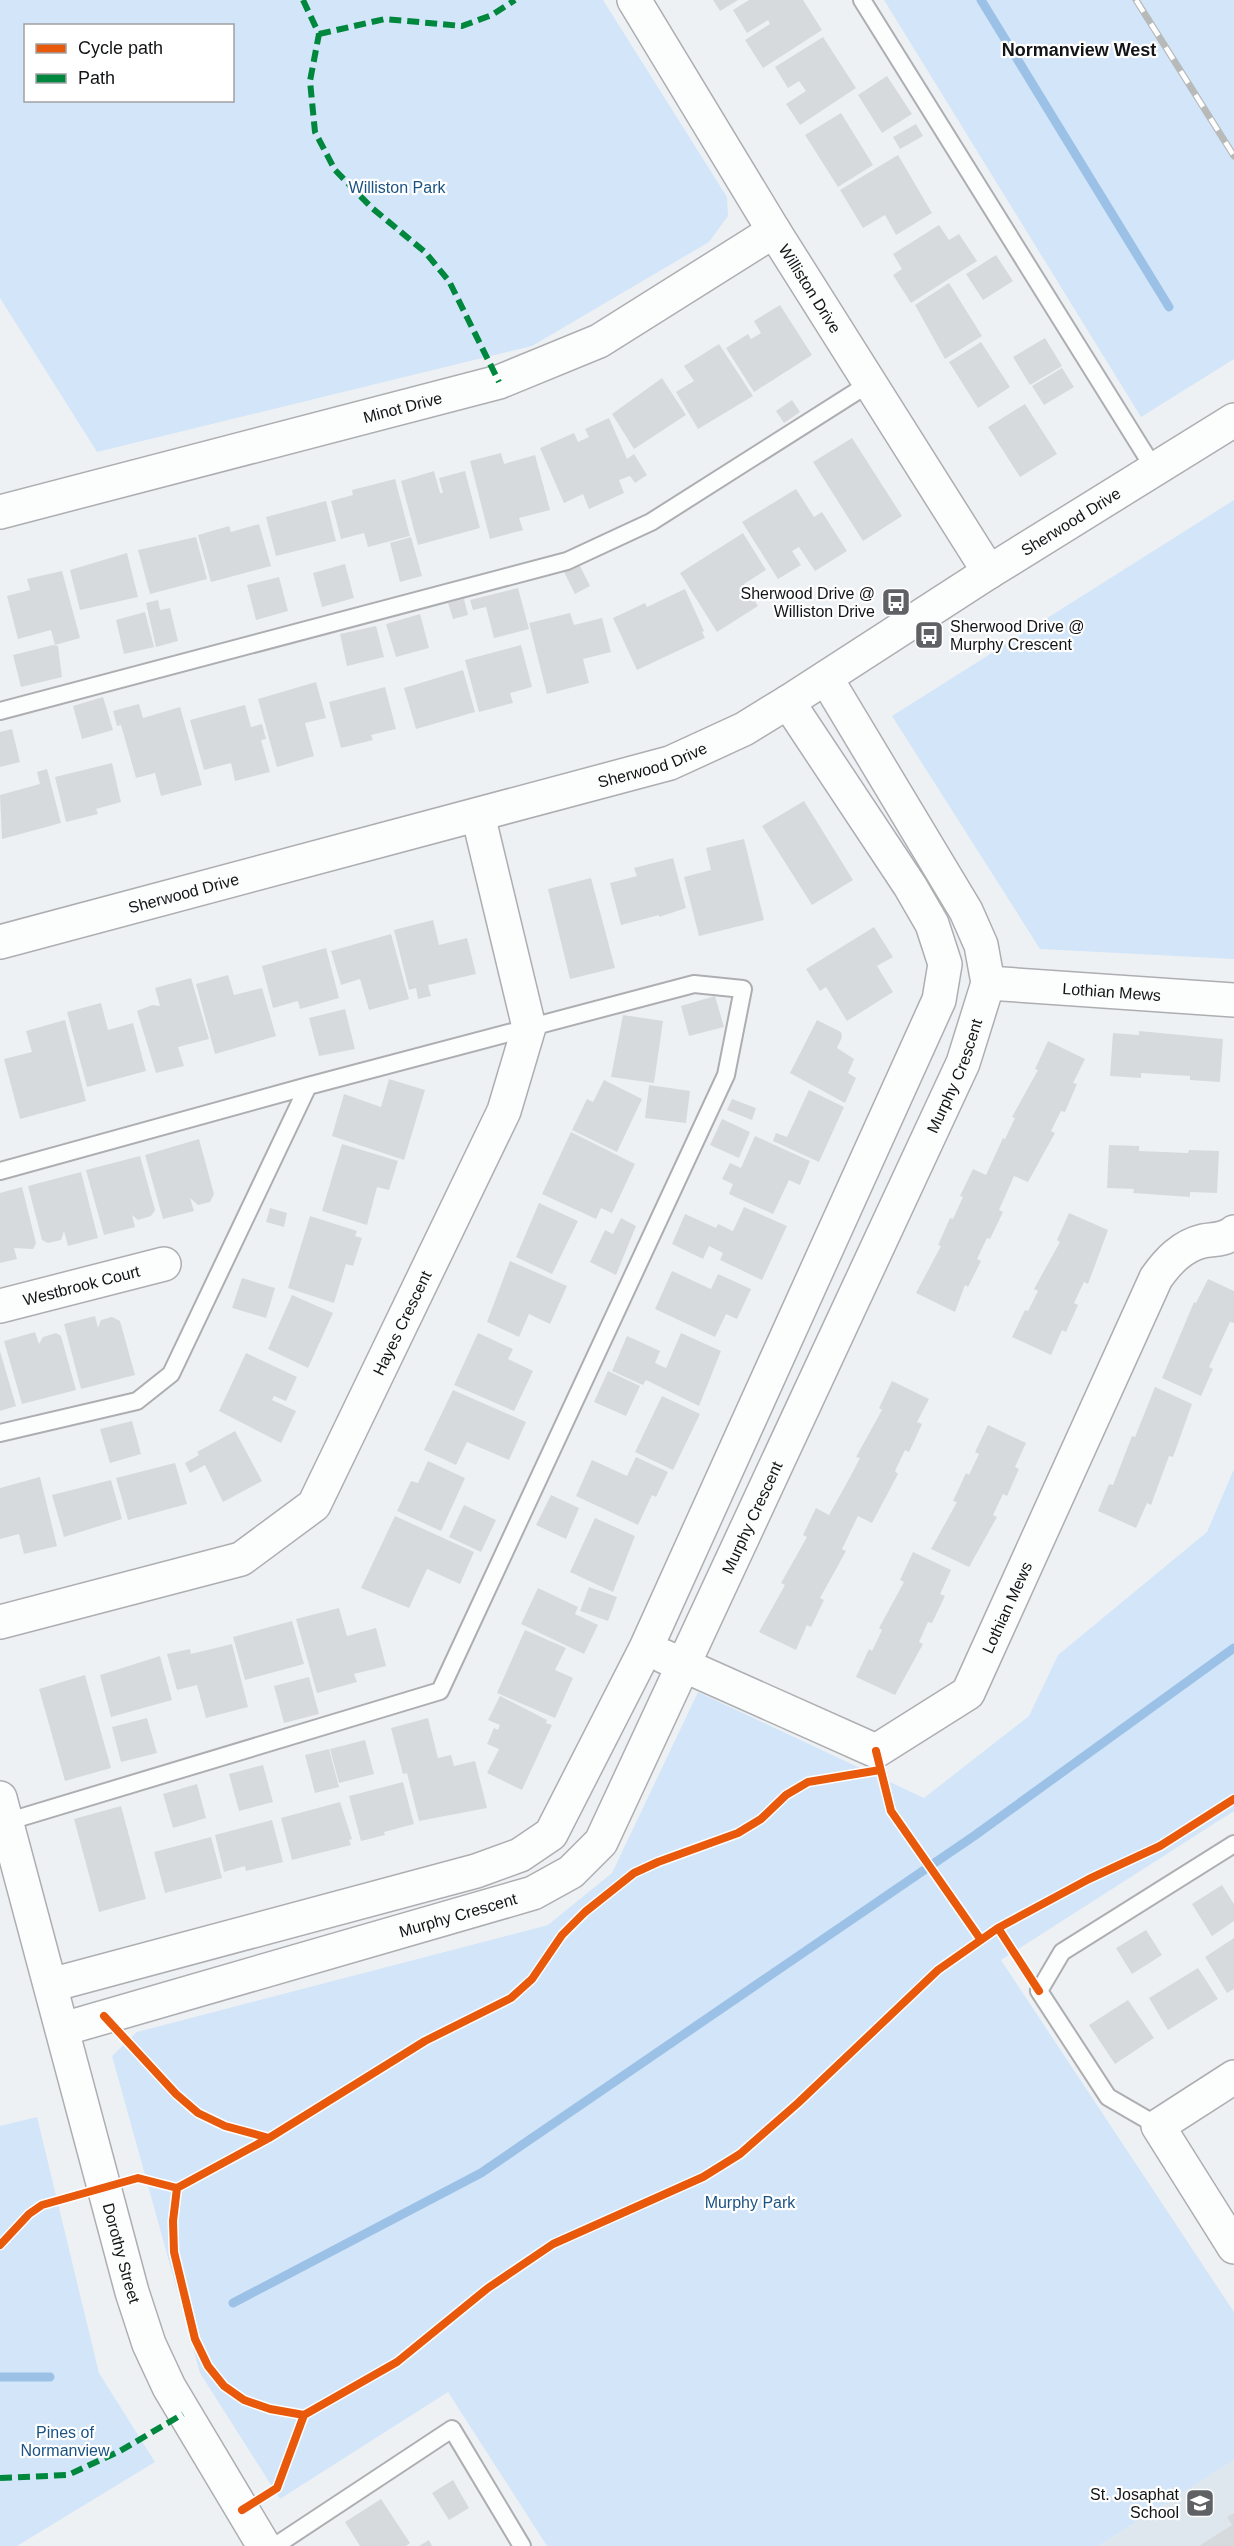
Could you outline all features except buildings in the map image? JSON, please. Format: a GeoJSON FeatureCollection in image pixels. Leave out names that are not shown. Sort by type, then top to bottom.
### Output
{"type":"FeatureCollection","features":[{"type":"Feature","properties":{"kind":"street","name":"Williston Drive"},"geometry":{"type":"LineString","coordinates":[[634,0],[774,231],[989,572]]}},
{"type":"Feature","properties":{"kind":"street","name":"Minot Drive"},"geometry":{"type":"LineString","coordinates":[[0,512],[499,382],[599,341],[774,231]]}},
{"type":"Feature","properties":{"kind":"street","name":"Sherwood Drive"},"geometry":{"type":"LineString","coordinates":[[0,942],[670,764],[744,729],[989,572],[1234,420]]}},
{"type":"Feature","properties":{"kind":"street","name":"Murphy Crescent"},"geometry":{"type":"LineString","coordinates":[[63,2029],[533,1893],[571,1872],[602,1842],[963,1064],[988,983],[981,945],[966,911],[826,678]]}},
{"type":"Feature","properties":{"kind":"street"},"geometry":{"type":"LineString","coordinates":[[51,1985],[476,1871],[520,1855],[550,1834],[646,1648],[939,1000],[945,964],[935,934],[921,905],[788,702]]}},
{"type":"Feature","properties":{"kind":"street"},"geometry":{"type":"LineString","coordinates":[[478,815],[529,1027]]}},
{"type":"Feature","properties":{"kind":"street","name":"Lothian Mews"},"geometry":{"type":"LineString","coordinates":[[988,983],[1234,1000]]}},
{"type":"Feature","properties":{"kind":"street","name":"Hayes Crescent"},"geometry":{"type":"LineString","coordinates":[[0,1622],[241,1559],[314,1505],[504,1111],[529,1027]]}},
{"type":"Feature","properties":{"kind":"street","name":"Lothian Mews"},"geometry":{"type":"LineString","coordinates":[[646,1648],[876,1751],[968,1693],[1156,1278],[1167,1263],[1183,1249],[1200,1242],[1228,1238],[1234,1232]]}},
{"type":"Feature","properties":{"kind":"street","name":"Westbrook Court"},"geometry":{"type":"LineString","coordinates":[[0,1306],[164,1264]]}},
{"type":"Feature","properties":{"kind":"street","name":"Dorothy Street"},"geometry":{"type":"LineString","coordinates":[[3,1810],[132,2292],[149,2344],[183,2414],[264,2546]]}},
{"type":"Feature","properties":{"kind":"street"},"geometry":{"type":"LineString","coordinates":[[1234,2077],[1158,2126],[1234,2247]]}},
{"type":"Feature","properties":{"kind":"lane"},"geometry":{"type":"LineString","coordinates":[[862,0],[1155,470]]}},
{"type":"Feature","properties":{"kind":"lane"},"geometry":{"type":"LineString","coordinates":[[0,711],[567,561],[651,522],[870,383]]}},
{"type":"Feature","properties":{"kind":"lane"},"geometry":{"type":"LineString","coordinates":[[0,1171],[308,1086],[694,984],[743,989],[726,1075],[440,1690],[3,1810]]}},
{"type":"Feature","properties":{"kind":"lane"},"geometry":{"type":"LineString","coordinates":[[0,1433],[136,1401],[171,1374],[308,1086]]}},
{"type":"Feature","properties":{"kind":"lane"},"geometry":{"type":"LineString","coordinates":[[1158,2126],[1108,2097],[1039,1991],[1062,1952],[1234,1844]]}},
{"type":"Feature","properties":{"kind":"lane"},"geometry":{"type":"LineString","coordinates":[[275,2546],[452,2429],[522,2546]]}},
{"type":"Feature","properties":{"kind":"shaded area","name":"St. Josaphat School"},"geometry":{"type":"Polygon","coordinates":[[[1234,2460],[1234,2546],[1098,2546],[1234,2460]]]}},
{"type":"Feature","properties":{"kind":"green space","name":"Williston Park"},"geometry":{"type":"Polygon","coordinates":[[[0,0],[603,0],[727,197],[728,216],[709,242],[532,346],[97,452],[0,298],[0,0]]]}},
{"type":"Feature","properties":{"kind":"green space"},"geometry":{"type":"Polygon","coordinates":[[[884,0],[1234,0],[1234,359],[1141,417],[884,0]]]}},
{"type":"Feature","properties":{"kind":"green space"},"geometry":{"type":"Polygon","coordinates":[[[1234,500],[1234,959],[1040,949],[892,716],[1234,500]]]}},
{"type":"Feature","properties":{"kind":"green space","name":"Murphy Park"},"geometry":{"type":"Polygon","coordinates":[[[1234,1469],[1234,1811],[1001,1960],[1234,2312],[1234,2460],[1098,2546],[547,2546],[448,2392],[280,2499],[200,2373],[112,2056],[137,2032],[548,1925],[612,1873],[698,1692],[924,1798],[1029,1716],[1058,1655],[1207,1532],[1234,1469]]]}},
{"type":"Feature","properties":{"kind":"green space","name":"Pines of Normanview"},"geometry":{"type":"Polygon","coordinates":[[[37,2117],[99,2373],[155,2462],[17,2546],[0,2546],[0,2126],[37,2117]]]}},
{"type":"Feature","properties":{"kind":"waterway"},"geometry":{"type":"LineString","coordinates":[[981,0],[1169,307]]}},
{"type":"Feature","properties":{"kind":"waterway"},"geometry":{"type":"LineString","coordinates":[[233,2303],[481,2173],[974,1836],[1234,1648]]}},
{"type":"Feature","properties":{"kind":"waterway"},"geometry":{"type":"LineString","coordinates":[[0,2377],[50,2377]]}},
{"type":"Feature","properties":{"kind":"railway"},"geometry":{"type":"LineString","coordinates":[[1136,0],[1234,156]]}},
{"type":"Feature","properties":{"kind":"marked path"},"geometry":{"type":"LineString","coordinates":[[303,0],[319,34],[310,81],[315,132],[335,170],[372,208],[425,252],[449,281],[499,382]]}},
{"type":"Feature","properties":{"kind":"marked path"},"geometry":{"type":"LineString","coordinates":[[319,34],[385,19],[462,26],[492,15],[515,0]]}},
{"type":"Feature","properties":{"kind":"marked path"},"geometry":{"type":"LineString","coordinates":[[0,2478],[68,2475],[120,2451],[183,2414]]}},
{"type":"Feature","properties":{"kind":"cycle path"},"geometry":{"type":"LineString","coordinates":[[876,1751],[891,1811],[981,1940]]}},
{"type":"Feature","properties":{"kind":"cycle path"},"geometry":{"type":"LineString","coordinates":[[177,2188],[269,2138],[425,2041],[511,1998],[532,1979],[562,1935],[585,1912],[634,1873],[738,1833],[761,1819],[786,1795],[808,1782],[880,1770]]}},
{"type":"Feature","properties":{"kind":"cycle path"},"geometry":{"type":"LineString","coordinates":[[0,2245],[29,2214],[42,2205],[138,2178],[177,2188],[173,2221],[174,2252],[195,2339],[208,2366],[224,2386],[244,2400],[270,2409],[304,2415],[397,2362],[488,2288],[553,2244],[703,2177],[740,2154],[798,2103],[938,1970],[998,1928],[1089,1879],[1160,1846],[1234,1799]]}},
{"type":"Feature","properties":{"kind":"cycle path"},"geometry":{"type":"LineString","coordinates":[[998,1928],[1039,1991]]}},
{"type":"Feature","properties":{"kind":"cycle path"},"geometry":{"type":"LineString","coordinates":[[104,2016],[176,2094],[198,2113],[225,2126],[269,2138]]}},
{"type":"Feature","properties":{"kind":"cycle path"},"geometry":{"type":"LineString","coordinates":[[242,2510],[277,2488],[304,2415]]}},
{"type":"Feature","properties":{"kind":"place","name":"Sherwood Drive @ Williston Drive"},"geometry":{"type":"Point","coordinates":[896,602]}},
{"type":"Feature","properties":{"kind":"place","name":"Sherwood Drive @ Murphy Crescent"},"geometry":{"type":"Point","coordinates":[929,635]}},
{"type":"Feature","properties":{"kind":"place","name":"St. Josaphat School"},"geometry":{"type":"Point","coordinates":[1200,2503]}},
{"type":"Feature","properties":{"kind":"district","name":"Normanview West"},"geometry":{"type":"Point","coordinates":[1079,50]}}]}
